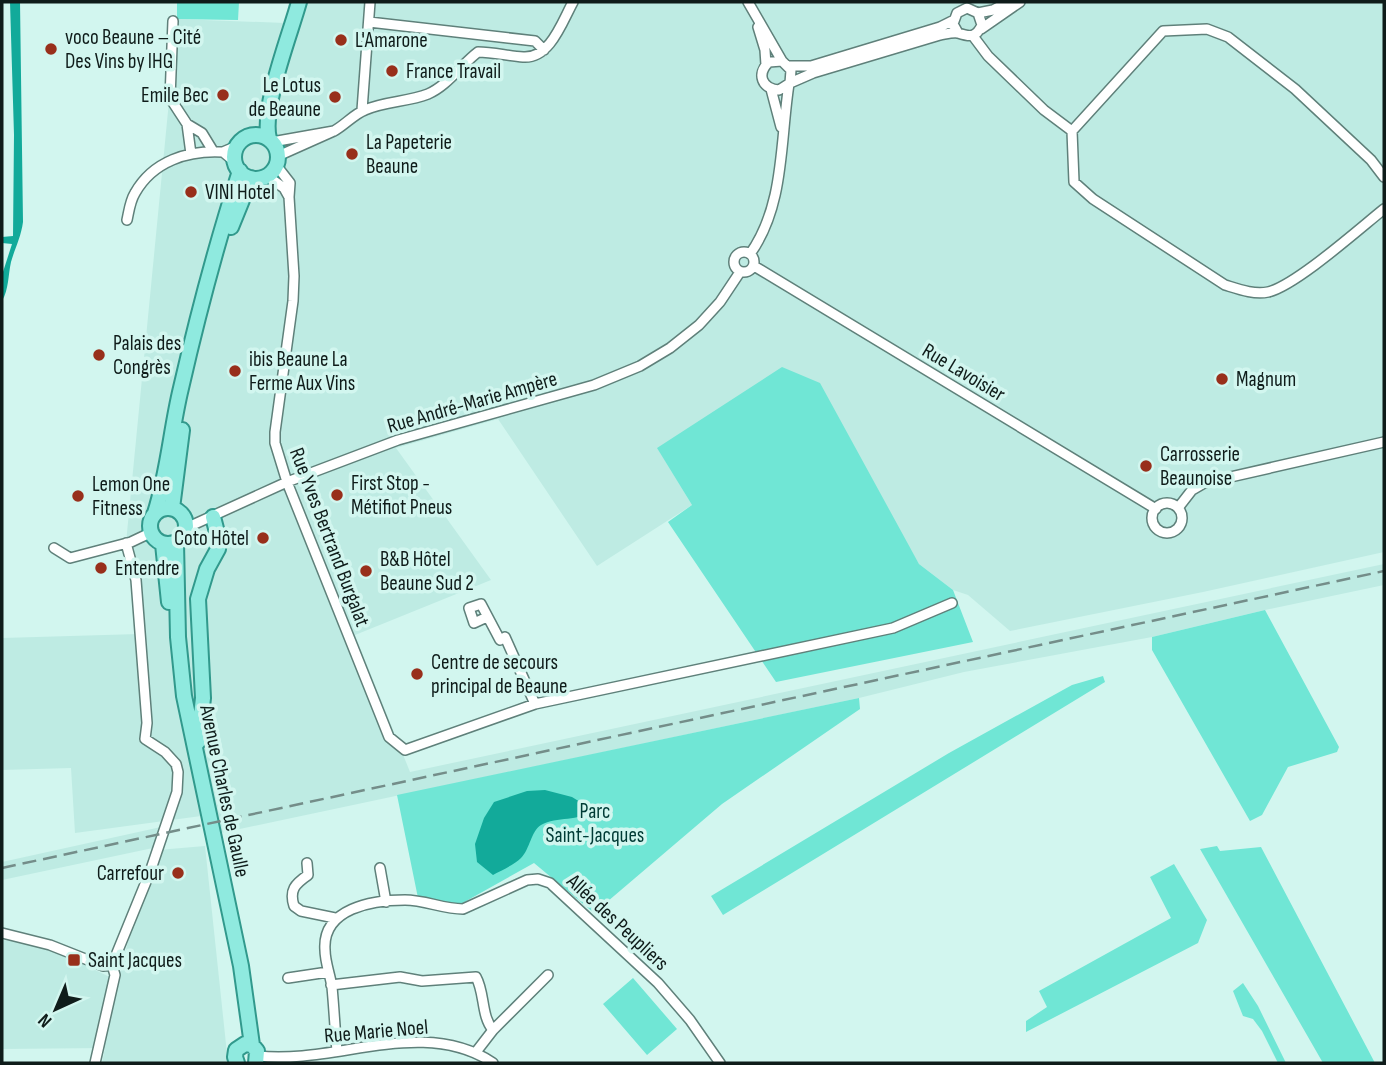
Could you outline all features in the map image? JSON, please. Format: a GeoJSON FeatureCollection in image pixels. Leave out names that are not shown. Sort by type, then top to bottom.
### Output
{"type":"FeatureCollection","features":[{"type":"Feature","properties":{"kind":"main road"},"geometry":{"type":"LineString","coordinates":[[272,156],[268,123],[274,87],[299,2]]}},
{"type":"Feature","properties":{"kind":"main road"},"geometry":{"type":"LineString","coordinates":[[172,508],[188,385],[232,222],[242,170],[237,146],[252,135],[274,87]]}},
{"type":"Feature","properties":{"kind":"main road"},"geometry":{"type":"LineString","coordinates":[[252,135],[258,135],[272,156]]}},
{"type":"Feature","properties":{"kind":"main road"},"geometry":{"type":"LineString","coordinates":[[155,513],[172,508],[184,518],[186,528],[181,540],[169,544],[153,538],[149,523],[162,492],[186,365],[221,225],[242,170],[272,156]]}},
{"type":"Feature","properties":{"kind":"main road"},"geometry":{"type":"LineString","coordinates":[[197,761],[203,698],[198,599],[207,569],[218,549],[219,540],[213,517]]}},
{"type":"Feature","properties":{"kind":"main road","name":"Avenue Charles de Gaulle"},"geometry":{"type":"LineString","coordinates":[[169,544],[184,696],[239,956],[252,1052]]}},
{"type":"Feature","properties":{"kind":"main road","name":"Avenue Charles de Gaulle"},"geometry":{"type":"LineString","coordinates":[[169,544],[173,643],[197,797],[252,1052]]}},
{"type":"Feature","properties":{"kind":"main road","name":"Avenue Charles de Gaulle"},"geometry":{"type":"LineString","coordinates":[[237,1063],[235,1054],[252,1052]]}},
{"type":"Feature","properties":{"kind":"street"},"geometry":{"type":"LineString","coordinates":[[362,110],[370,2]]}},
{"type":"Feature","properties":{"kind":"street"},"geometry":{"type":"LineString","coordinates":[[272,156],[334,131],[347,124],[362,110],[427,94],[442,86],[478,52],[530,57],[544,50],[573,2]]}},
{"type":"Feature","properties":{"kind":"street","name":"Rue André-Marie Ampère"},"geometry":{"type":"LineString","coordinates":[[740,272],[734,264],[735,258],[740,253],[750,254],[764,230],[775,194],[792,74],[748,2]]}},
{"type":"Feature","properties":{"kind":"street"},"geometry":{"type":"LineString","coordinates":[[978,13],[993,10],[1008,2]]}},
{"type":"Feature","properties":{"kind":"street"},"geometry":{"type":"LineString","coordinates":[[1020,2],[977,33],[965,37],[954,27],[957,13],[963,9],[971,8],[978,13],[982,21],[977,33],[980,47],[1044,110],[1072,131]]}},
{"type":"Feature","properties":{"kind":"street","name":"Rue André-Marie Ampère"},"geometry":{"type":"LineString","coordinates":[[755,15],[765,50],[766,65],[761,78],[764,85],[771,89],[782,136]]}},
{"type":"Feature","properties":{"kind":"street"},"geometry":{"type":"LineString","coordinates":[[766,65],[773,60],[811,66],[940,27],[954,20]]}},
{"type":"Feature","properties":{"kind":"street"},"geometry":{"type":"LineString","coordinates":[[173,21],[170,98],[187,124],[196,153]]}},
{"type":"Feature","properties":{"kind":"street"},"geometry":{"type":"LineString","coordinates":[[369,22],[535,41],[544,50]]}},
{"type":"Feature","properties":{"kind":"street"},"geometry":{"type":"LineString","coordinates":[[1384,177],[1371,160],[1295,89],[1228,37],[1207,29],[1163,31],[1072,131],[1074,182],[1093,199],[1225,285],[1248,292],[1266,293],[1287,285],[1384,209]]}},
{"type":"Feature","properties":{"kind":"street"},"geometry":{"type":"LineString","coordinates":[[771,89],[783,89],[789,83],[813,73],[940,35],[958,33]]}},
{"type":"Feature","properties":{"kind":"street"},"geometry":{"type":"LineString","coordinates":[[187,124],[202,133],[213,152]]}},
{"type":"Feature","properties":{"kind":"street"},"geometry":{"type":"LineString","coordinates":[[272,156],[334,131]]}},
{"type":"Feature","properties":{"kind":"street"},"geometry":{"type":"LineString","coordinates":[[127,220],[134,195],[152,172],[174,157],[223,152],[237,146]]}},
{"type":"Feature","properties":{"kind":"street"},"geometry":{"type":"LineString","coordinates":[[223,152],[242,170]]}},
{"type":"Feature","properties":{"kind":"street"},"geometry":{"type":"LineString","coordinates":[[272,156],[289,197]]}},
{"type":"Feature","properties":{"kind":"street","name":"Rue Yves Bertrand Burgalat"},"geometry":{"type":"LineString","coordinates":[[272,156],[290,183],[294,276],[275,443],[287,482],[389,737],[405,750],[535,704]]}},
{"type":"Feature","properties":{"kind":"street"},"geometry":{"type":"LineString","coordinates":[[750,254],[754,265]]}},
{"type":"Feature","properties":{"kind":"street","name":"Rue André-Marie Ampère"},"geometry":{"type":"LineString","coordinates":[[740,272],[750,271],[754,265]]}},
{"type":"Feature","properties":{"kind":"street","name":"Rue Lavoisier"},"geometry":{"type":"LineString","coordinates":[[754,265],[1156,509]]}},
{"type":"Feature","properties":{"kind":"street","name":"Rue André-Marie Ampère"},"geometry":{"type":"LineString","coordinates":[[186,528],[287,482],[398,440],[594,385],[640,366],[670,348],[699,325],[720,302],[740,272]]}},
{"type":"Feature","properties":{"kind":"street"},"geometry":{"type":"LineString","coordinates":[[1178,508],[1192,490],[1204,483],[1384,442]]}},
{"type":"Feature","properties":{"kind":"street"},"geometry":{"type":"LineString","coordinates":[[1167,503],[1178,508],[1182,516],[1176,531],[1167,534],[1159,531],[1152,517],[1156,509],[1167,503]]}},
{"type":"Feature","properties":{"kind":"street"},"geometry":{"type":"LineString","coordinates":[[54,548],[70,558],[126,543],[150,533]]}},
{"type":"Feature","properties":{"kind":"street"},"geometry":{"type":"LineString","coordinates":[[95,1063],[115,975],[112,965],[150,872],[175,801],[178,780],[176,764],[165,752],[145,739],[147,723],[136,580],[126,543]]}},
{"type":"Feature","properties":{"kind":"street"},"geometry":{"type":"LineString","coordinates":[[487,617],[500,640],[505,638],[535,704],[893,628],[952,603]]}},
{"type":"Feature","properties":{"kind":"street"},"geometry":{"type":"LineString","coordinates":[[307,863],[307,875],[296,883],[292,890],[294,906],[301,911],[335,918],[325,940],[337,1051]]}},
{"type":"Feature","properties":{"kind":"street"},"geometry":{"type":"LineString","coordinates":[[380,868],[387,902]]}},
{"type":"Feature","properties":{"kind":"street","name":"Allée des Peupliers"},"geometry":{"type":"LineString","coordinates":[[335,918],[348,910],[387,902],[419,901],[451,909],[463,909],[527,880],[545,880],[658,983],[690,1020],[720,1063]]}},
{"type":"Feature","properties":{"kind":"street"},"geometry":{"type":"LineString","coordinates":[[2,933],[50,945],[103,966],[112,965]]}},
{"type":"Feature","properties":{"kind":"street"},"geometry":{"type":"LineString","coordinates":[[288,978],[328,972]]}},
{"type":"Feature","properties":{"kind":"street"},"geometry":{"type":"LineString","coordinates":[[476,1052],[493,1030],[548,975]]}},
{"type":"Feature","properties":{"kind":"street"},"geometry":{"type":"LineString","coordinates":[[331,985],[400,977],[422,981],[477,977],[482,989],[487,1022],[493,1030]]}},
{"type":"Feature","properties":{"kind":"street","name":"Rue Marie Noel"},"geometry":{"type":"LineString","coordinates":[[252,1052],[290,1056],[434,1043],[476,1052],[493,1063]]}},
{"type":"Feature","properties":{"kind":"shaded area"},"geometry":{"type":"Polygon","coordinates":[[[10,2],[20,2],[23,222],[2,301],[2,275],[12,244],[2,243],[2,237],[13,236],[14,135],[10,2]]]}},
{"type":"Feature","properties":{"kind":"shaded area"},"geometry":{"type":"Polygon","coordinates":[[[289,2],[1384,2],[1384,552],[1010,631],[968,595],[953,590],[919,564],[897,527],[658,449],[692,505],[597,566],[498,419],[396,448],[491,580],[355,635],[410,772],[1384,564],[1384,585],[1152,637],[964,672],[859,698],[221,833],[216,814],[75,833],[71,768],[2,770],[2,638],[139,634],[126,543],[177,19],[285,23],[289,2]]]}},
{"type":"Feature","properties":{"kind":"shaded area"},"geometry":{"type":"Polygon","coordinates":[[[545,790],[572,797],[593,810],[581,816],[541,825],[521,858],[493,875],[477,862],[475,844],[484,818],[494,802],[527,791],[545,790]]]}},
{"type":"Feature","properties":{"kind":"shaded area"},"geometry":{"type":"Polygon","coordinates":[[[161,827],[153,848],[2,880],[2,862],[161,827]]]}},
{"type":"Feature","properties":{"kind":"shaded area"},"geometry":{"type":"Polygon","coordinates":[[[205,846],[228,1063],[102,1063],[105,1048],[2,1049],[2,940],[41,944],[118,981],[131,930],[158,850],[205,846]]]}},
{"type":"Feature","properties":{"kind":"green space"},"geometry":{"type":"Polygon","coordinates":[[[177,2],[239,2],[238,20],[177,19],[177,2]]]}},
{"type":"Feature","properties":{"kind":"green space"},"geometry":{"type":"Polygon","coordinates":[[[782,367],[820,383],[919,564],[953,590],[973,642],[776,682],[668,522],[692,505],[657,448],[782,367]]]}},
{"type":"Feature","properties":{"kind":"green space"},"geometry":{"type":"Polygon","coordinates":[[[1265,610],[1339,747],[1337,752],[1288,767],[1262,815],[1250,821],[1152,650],[1152,637],[1265,610]]]}},
{"type":"Feature","properties":{"kind":"green space"},"geometry":{"type":"Polygon","coordinates":[[[1103,676],[1105,682],[723,915],[711,896],[949,753],[1072,685],[1103,676]]]}},
{"type":"Feature","properties":{"kind":"green space","name":"Parc Saint-Jacques"},"geometry":{"type":"Polygon","coordinates":[[[859,698],[860,709],[722,804],[594,913],[534,863],[459,905],[418,898],[397,795],[859,698]]]}},
{"type":"Feature","properties":{"kind":"green space"},"geometry":{"type":"Polygon","coordinates":[[[1217,846],[1220,851],[1261,847],[1375,1063],[1323,1063],[1200,849],[1217,846]]]}},
{"type":"Feature","properties":{"kind":"green space"},"geometry":{"type":"Polygon","coordinates":[[[1174,864],[1207,920],[1198,943],[1026,1032],[1026,1021],[1047,1007],[1039,991],[1171,918],[1150,877],[1174,864]]]}},
{"type":"Feature","properties":{"kind":"green space"},"geometry":{"type":"Polygon","coordinates":[[[633,978],[677,1029],[647,1055],[603,1004],[633,978]]]}},
{"type":"Feature","properties":{"kind":"green space"},"geometry":{"type":"Polygon","coordinates":[[[1243,983],[1258,1006],[1286,1063],[1278,1063],[1262,1031],[1253,1019],[1243,1016],[1233,991],[1243,983]]]}},
{"type":"Feature","properties":{"kind":"railway"},"geometry":{"type":"LineString","coordinates":[[2,868],[1384,571]]}},
{"type":"Feature","properties":{"kind":"place","name":"L'Amarone"},"geometry":{"type":"Point","coordinates":[341,40]}},
{"type":"Feature","properties":{"kind":"place","name":"voco Beaune – Cité Des Vins by IHG"},"geometry":{"type":"Point","coordinates":[51,49]}},
{"type":"Feature","properties":{"kind":"place","name":"France Travail"},"geometry":{"type":"Point","coordinates":[392,71]}},
{"type":"Feature","properties":{"kind":"place","name":"Emile Bec"},"geometry":{"type":"Point","coordinates":[223,95]}},
{"type":"Feature","properties":{"kind":"place","name":"Le Lotus de Beaune"},"geometry":{"type":"Point","coordinates":[335,97]}},
{"type":"Feature","properties":{"kind":"place","name":"La Papeterie Beaune"},"geometry":{"type":"Point","coordinates":[352,154]}},
{"type":"Feature","properties":{"kind":"place","name":"VINI Hotel"},"geometry":{"type":"Point","coordinates":[191,192]}},
{"type":"Feature","properties":{"kind":"place","name":"Palais des Congrès"},"geometry":{"type":"Point","coordinates":[99,355]}},
{"type":"Feature","properties":{"kind":"place","name":"ibis Beaune La Ferme Aux Vins"},"geometry":{"type":"Point","coordinates":[235,371]}},
{"type":"Feature","properties":{"kind":"place","name":"Magnum"},"geometry":{"type":"Point","coordinates":[1222,379]}},
{"type":"Feature","properties":{"kind":"place","name":"Carrosserie Beaunoise"},"geometry":{"type":"Point","coordinates":[1146,466]}},
{"type":"Feature","properties":{"kind":"place","name":"First Stop - Métifiot Pneus"},"geometry":{"type":"Point","coordinates":[337,495]}},
{"type":"Feature","properties":{"kind":"place","name":"Lemon One Fitness"},"geometry":{"type":"Point","coordinates":[78,496]}},
{"type":"Feature","properties":{"kind":"place","name":"Coto Hôtel"},"geometry":{"type":"Point","coordinates":[263,538]}},
{"type":"Feature","properties":{"kind":"place","name":"Entendre"},"geometry":{"type":"Point","coordinates":[101,568]}},
{"type":"Feature","properties":{"kind":"place","name":"B&B Hôtel Beaune Sud 2"},"geometry":{"type":"Point","coordinates":[366,571]}},
{"type":"Feature","properties":{"kind":"place","name":"Centre de secours principal de Beaune"},"geometry":{"type":"Point","coordinates":[417,674]}},
{"type":"Feature","properties":{"kind":"place","name":"Carrefour"},"geometry":{"type":"Point","coordinates":[178,873]}},
{"type":"Feature","properties":{"kind":"place","name":"Saint Jacques"},"geometry":{"type":"Point","coordinates":[74,960]}}]}
